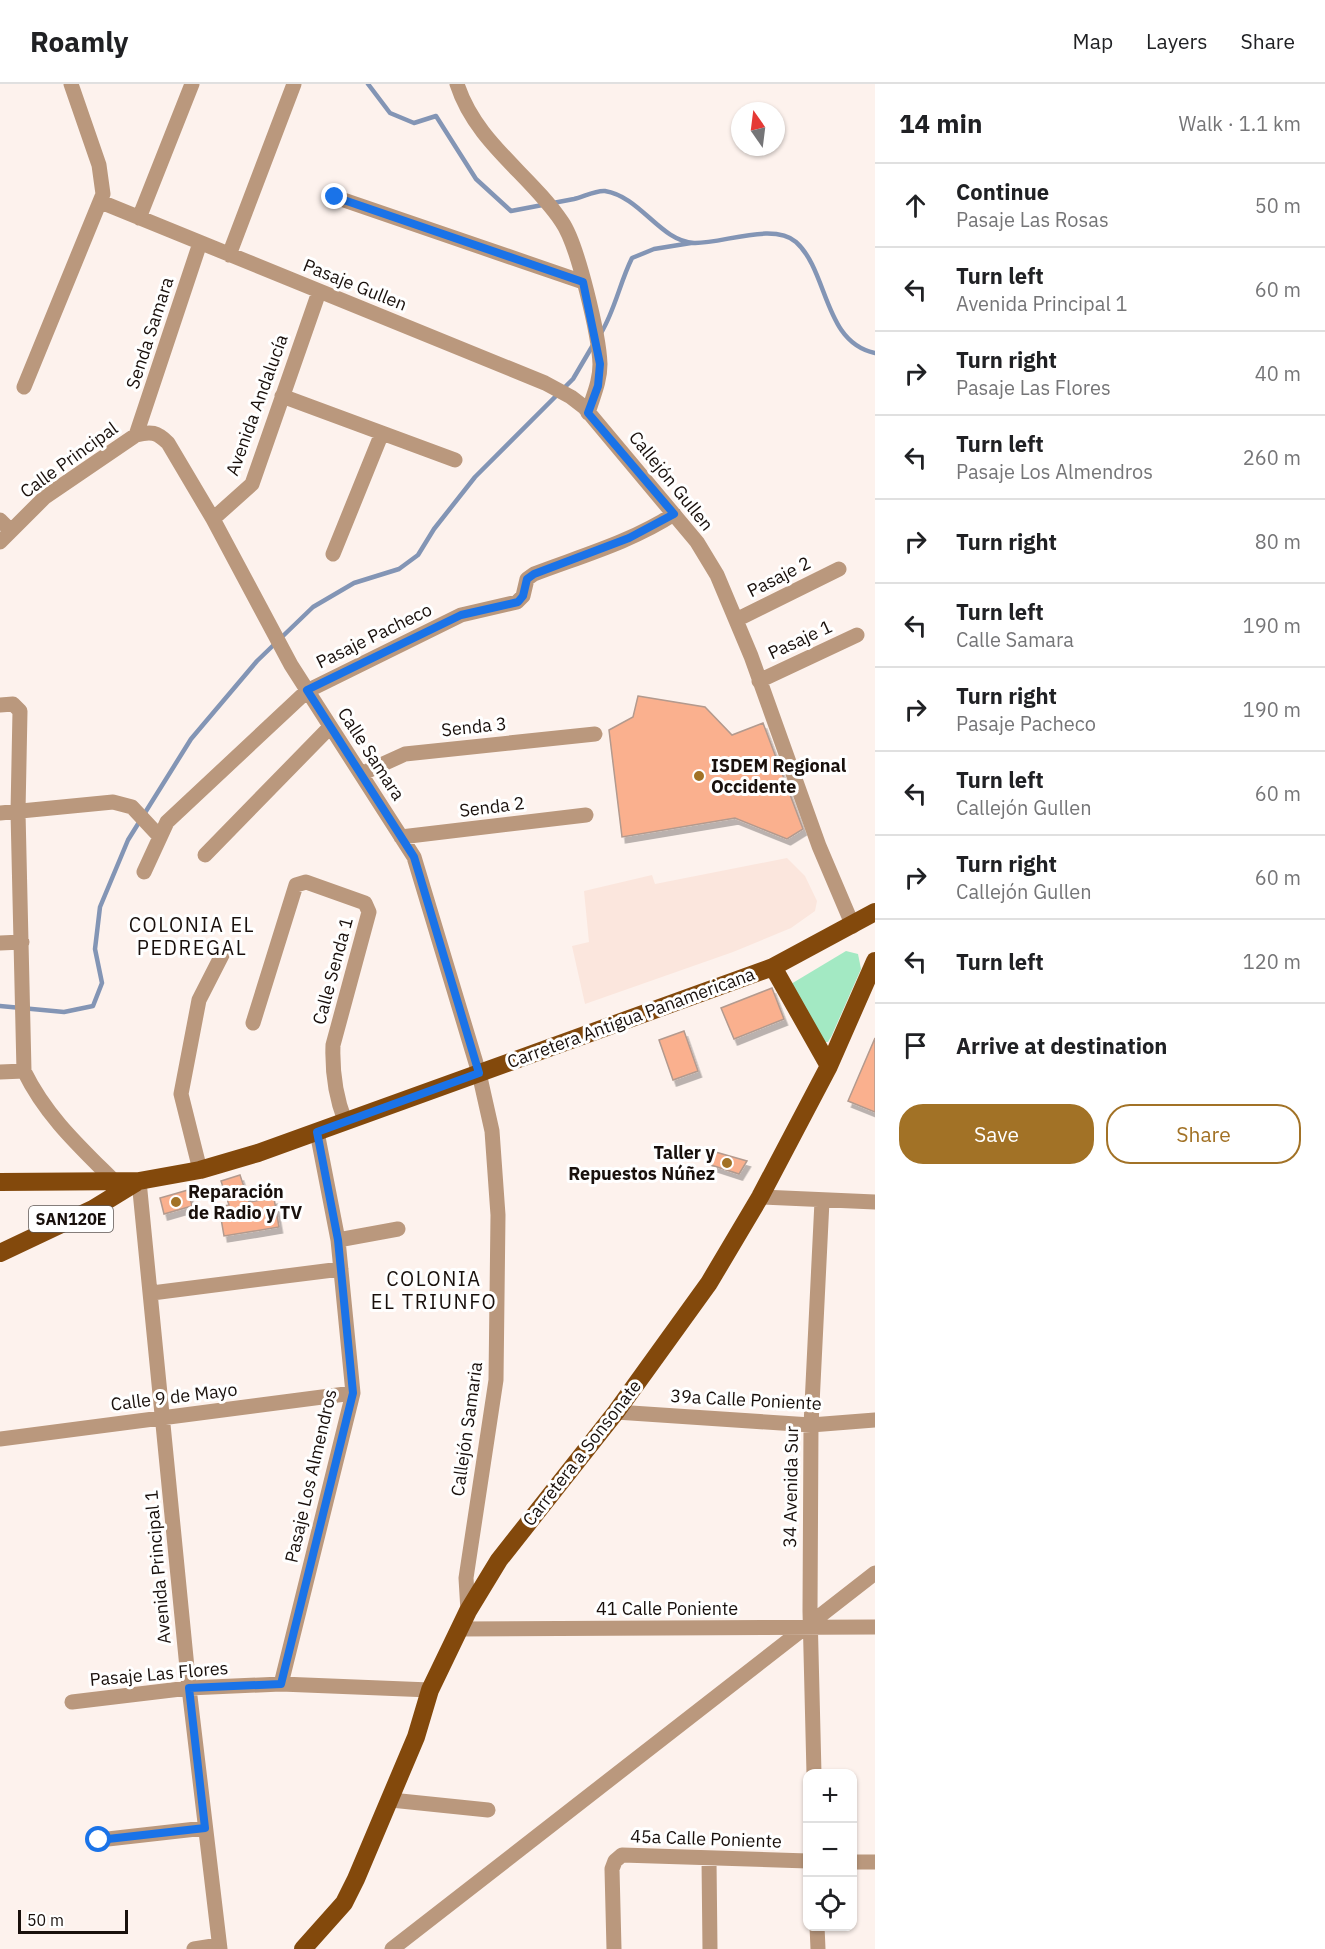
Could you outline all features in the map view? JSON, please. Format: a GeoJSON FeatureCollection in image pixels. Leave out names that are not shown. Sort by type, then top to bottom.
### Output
{"type":"FeatureCollection","features":[{"type":"Feature","properties":{"kind":"main road","name":"Carretera Antigua Panamericana"},"geometry":{"type":"LineString","coordinates":[[0,1182],[139,1181],[200,1170],[317,1132],[773,967],[853,926],[875,912]]}},
{"type":"Feature","properties":{"kind":"main road","name":"Carretera a Sonsonate"},"geometry":{"type":"LineString","coordinates":[[303,1949],[344,1903],[391,1800],[416,1737],[430,1690],[468,1611],[499,1560],[616,1412],[709,1283],[760,1197],[829,1066],[875,961]]}},
{"type":"Feature","properties":{"kind":"main road"},"geometry":{"type":"LineString","coordinates":[[773,967],[829,1066]]}},
{"type":"Feature","properties":{"kind":"main road","name":"Carretera Antigua Panamericana"},"geometry":{"type":"LineString","coordinates":[[0,1253],[93,1209],[139,1181]]}},
{"type":"Feature","properties":{"kind":"street"},"geometry":{"type":"LineString","coordinates":[[24,387],[103,194],[99,165],[71,84]]}},
{"type":"Feature","properties":{"kind":"street"},"geometry":{"type":"LineString","coordinates":[[140,218],[192,84]]}},
{"type":"Feature","properties":{"kind":"street"},"geometry":{"type":"LineString","coordinates":[[229,255],[294,84]]}},
{"type":"Feature","properties":{"kind":"street"},"geometry":{"type":"LineString","coordinates":[[457,84],[484,134],[562,222],[577,253],[600,364],[598,386],[588,413]]}},
{"type":"Feature","properties":{"kind":"street"},"geometry":{"type":"LineString","coordinates":[[335,197],[583,282]]}},
{"type":"Feature","properties":{"kind":"street","name":"Pasaje Gullen"},"geometry":{"type":"LineString","coordinates":[[101,202],[545,383],[571,397],[588,413]]}},
{"type":"Feature","properties":{"kind":"street","name":"Senda Samara"},"geometry":{"type":"LineString","coordinates":[[136,435],[200,243]]}},
{"type":"Feature","properties":{"kind":"street","name":"Avenida Andalucía"},"geometry":{"type":"LineString","coordinates":[[213,519],[252,484],[319,292]]}},
{"type":"Feature","properties":{"kind":"street"},"geometry":{"type":"LineString","coordinates":[[282,396],[455,460]]}},
{"type":"Feature","properties":{"kind":"street","name":"Callejón Gullen"},"geometry":{"type":"LineString","coordinates":[[588,413],[674,514],[708,558],[736,620],[819,846],[853,926]]}},
{"type":"Feature","properties":{"kind":"street","name":"Calle Samara"},"geometry":{"type":"LineString","coordinates":[[136,435],[151,431],[168,443],[213,519],[291,665],[414,857],[479,1073]]}},
{"type":"Feature","properties":{"kind":"street"},"geometry":{"type":"LineString","coordinates":[[333,554],[382,433]]}},
{"type":"Feature","properties":{"kind":"street","name":"Calle Principal"},"geometry":{"type":"LineString","coordinates":[[0,542],[6,526],[136,435]]}},
{"type":"Feature","properties":{"kind":"street","name":"Pasaje Pacheco"},"geometry":{"type":"LineString","coordinates":[[144,872],[167,822],[307,690],[461,615],[518,602],[523,596],[527,579],[534,574],[637,535],[674,514]]}},
{"type":"Feature","properties":{"kind":"street","name":"Pasaje 2"},"geometry":{"type":"LineString","coordinates":[[736,620],[839,569]]}},
{"type":"Feature","properties":{"kind":"street","name":"Pasaje 1"},"geometry":{"type":"LineString","coordinates":[[759,681],[858,634]]}},
{"type":"Feature","properties":{"kind":"street"},"geometry":{"type":"LineString","coordinates":[[0,705],[13,704],[20,711],[18,812],[24,1071],[38,1100],[57,1125],[114,1181]]}},
{"type":"Feature","properties":{"kind":"street"},"geometry":{"type":"LineString","coordinates":[[205,855],[330,727]]}},
{"type":"Feature","properties":{"kind":"street","name":"Senda 3"},"geometry":{"type":"LineString","coordinates":[[361,774],[405,754],[596,734]]}},
{"type":"Feature","properties":{"kind":"street"},"geometry":{"type":"LineString","coordinates":[[0,813],[112,802],[132,807],[160,837]]}},
{"type":"Feature","properties":{"kind":"street","name":"Senda 2"},"geometry":{"type":"LineString","coordinates":[[401,837],[586,815]]}},
{"type":"Feature","properties":{"kind":"street","name":"Calle Senda 1"},"geometry":{"type":"LineString","coordinates":[[253,1023],[296,885],[306,882],[365,903],[369,912],[333,1045],[336,1099],[345,1121]]}},
{"type":"Feature","properties":{"kind":"street"},"geometry":{"type":"LineString","coordinates":[[0,943],[22,942]]}},
{"type":"Feature","properties":{"kind":"street"},"geometry":{"type":"LineString","coordinates":[[200,1170],[182,1094],[200,1000],[223,953]]}},
{"type":"Feature","properties":{"kind":"street"},"geometry":{"type":"LineString","coordinates":[[0,1072],[24,1071]]}},
{"type":"Feature","properties":{"kind":"street","name":"Callejón Samaria"},"geometry":{"type":"LineString","coordinates":[[468,1611],[465,1578],[496,1380],[498,1215],[492,1131],[479,1073]]}},
{"type":"Feature","properties":{"kind":"street","name":"Pasaje Los Almendros"},"geometry":{"type":"LineString","coordinates":[[281,1684],[353,1393],[338,1240],[317,1132]]}},
{"type":"Feature","properties":{"kind":"street","name":"Avenida Principal 1"},"geometry":{"type":"LineString","coordinates":[[139,1181],[152,1293],[189,1688],[219,1947]]}},
{"type":"Feature","properties":{"kind":"street"},"geometry":{"type":"LineString","coordinates":[[760,1197],[875,1202]]}},
{"type":"Feature","properties":{"kind":"street","name":"34 Avenida Sur"},"geometry":{"type":"LineString","coordinates":[[814,1769],[811,1425],[822,1201]]}},
{"type":"Feature","properties":{"kind":"street"},"geometry":{"type":"LineString","coordinates":[[338,1240],[398,1229]]}},
{"type":"Feature","properties":{"kind":"street"},"geometry":{"type":"LineString","coordinates":[[152,1293],[342,1269]]}},
{"type":"Feature","properties":{"kind":"street","name":"Calle 9 de Mayo"},"geometry":{"type":"LineString","coordinates":[[0,1439],[353,1393]]}},
{"type":"Feature","properties":{"kind":"street","name":"39a Calle Poniente"},"geometry":{"type":"LineString","coordinates":[[616,1412],[811,1425],[875,1420]]}},
{"type":"Feature","properties":{"kind":"street"},"geometry":{"type":"LineString","coordinates":[[392,1949],[811,1626],[875,1574]]}},
{"type":"Feature","properties":{"kind":"street","name":"41 Calle Poniente"},"geometry":{"type":"LineString","coordinates":[[460,1629],[875,1627]]}},
{"type":"Feature","properties":{"kind":"street","name":"Pasaje Las Flores"},"geometry":{"type":"LineString","coordinates":[[72,1702],[189,1688],[281,1684],[430,1690]]}},
{"type":"Feature","properties":{"kind":"street"},"geometry":{"type":"LineString","coordinates":[[391,1800],[488,1810]]}},
{"type":"Feature","properties":{"kind":"street"},"geometry":{"type":"LineString","coordinates":[[99,1840],[205,1828]]}},
{"type":"Feature","properties":{"kind":"street","name":"45a Calle Poniente"},"geometry":{"type":"LineString","coordinates":[[614,1949],[612,1869],[615,1861],[622,1855],[709,1860],[803,1861]]}},
{"type":"Feature","properties":{"kind":"street"},"geometry":{"type":"LineString","coordinates":[[709,1860],[710,1949]]}},
{"type":"Feature","properties":{"kind":"street"},"geometry":{"type":"LineString","coordinates":[[857,1862],[875,1862]]}},
{"type":"Feature","properties":{"kind":"street"},"geometry":{"type":"LineString","coordinates":[[817,1931],[818,1949]]}},
{"type":"Feature","properties":{"kind":"street"},"geometry":{"type":"LineString","coordinates":[[194,1949],[219,1947]]}},
{"type":"Feature","properties":{"kind":"shaded area"},"geometry":{"type":"Polygon","coordinates":[[[787,858],[805,876],[817,901],[815,911],[791,928],[733,952],[585,1004],[572,946],[589,942],[584,891],[652,875],[655,884],[787,858]]]}},
{"type":"Feature","properties":{"kind":"green space"},"geometry":{"type":"Polygon","coordinates":[[[846,951],[858,954],[861,969],[832,1035],[828,1042],[823,1042],[786,987],[846,951]]]}},
{"type":"Feature","properties":{"kind":"building","name":"ISDEM Regional Occidente"},"geometry":{"type":"Polygon","coordinates":[[[638,696],[705,707],[732,735],[763,723],[803,829],[787,839],[735,818],[622,837],[609,730],[633,717],[638,696]]]}},
{"type":"Feature","properties":{"kind":"building"},"geometry":{"type":"Polygon","coordinates":[[[772,988],[784,1019],[734,1039],[721,1008],[772,988]]]}},
{"type":"Feature","properties":{"kind":"building"},"geometry":{"type":"Polygon","coordinates":[[[684,1031],[698,1071],[673,1080],[659,1040],[684,1031]]]}},
{"type":"Feature","properties":{"kind":"building"},"geometry":{"type":"Polygon","coordinates":[[[875,1038],[875,1112],[848,1101],[875,1038]]]}},
{"type":"Feature","properties":{"kind":"building","name":"Taller y Repuestos Núñez"},"geometry":{"type":"Polygon","coordinates":[[[712,1151],[747,1161],[739,1174],[708,1164],[712,1151]]]}},
{"type":"Feature","properties":{"kind":"building"},"geometry":{"type":"Polygon","coordinates":[[[240,1175],[249,1202],[274,1198],[279,1227],[224,1236],[219,1207],[229,1205],[221,1181],[240,1175]]]}},
{"type":"Feature","properties":{"kind":"building","name":"Reparación de Radio y TV"},"geometry":{"type":"Polygon","coordinates":[[[188,1190],[192,1206],[164,1214],[160,1198],[188,1190]]]}},
{"type":"Feature","properties":{"kind":"waterway"},"geometry":{"type":"LineString","coordinates":[[368,84],[390,113],[414,123],[436,116],[476,179],[511,211],[605,191],[629,201],[671,235],[694,243],[747,235],[786,236],[796,242],[807,255],[828,305],[845,335],[858,346],[875,353]]}},
{"type":"Feature","properties":{"kind":"waterway"},"geometry":{"type":"LineString","coordinates":[[601,333],[632,258],[654,249],[691,243]]}},
{"type":"Feature","properties":{"kind":"waterway"},"geometry":{"type":"LineString","coordinates":[[0,1006],[64,1012],[93,1006],[102,983],[95,949],[100,907],[128,840],[191,739],[257,661],[313,607],[354,583],[399,569],[418,555],[434,529],[475,477],[573,379],[593,345]]}},
{"type":"Feature","properties":{"kind":"place","name":"ISDEM Regional Occidente"},"geometry":{"type":"Point","coordinates":[699,776]}},
{"type":"Feature","properties":{"kind":"place","name":"Taller y Repuestos Núñez"},"geometry":{"type":"Point","coordinates":[727,1163]}},
{"type":"Feature","properties":{"kind":"place","name":"Reparación de Radio y TV"},"geometry":{"type":"Point","coordinates":[176,1202]}},
{"type":"Feature","properties":{"kind":"district","name":"COLONIA EL PEDREGAL"},"geometry":{"type":"Point","coordinates":[192,936]}},
{"type":"Feature","properties":{"kind":"district","name":"COLONIA EL TRIUNFO"},"geometry":{"type":"Point","coordinates":[434,1290]}},
{"type":"Feature","properties":{"kind":"route"},"geometry":{"type":"LineString","coordinates":[[99,1840],[205,1828],[189,1688],[281,1684],[353,1393],[342,1269],[317,1132],[479,1073],[414,857],[307,690],[461,615],[518,602],[523,596],[527,579],[534,574],[653,528],[674,514],[588,413],[598,386],[600,364],[583,282],[335,197]]}}]}
